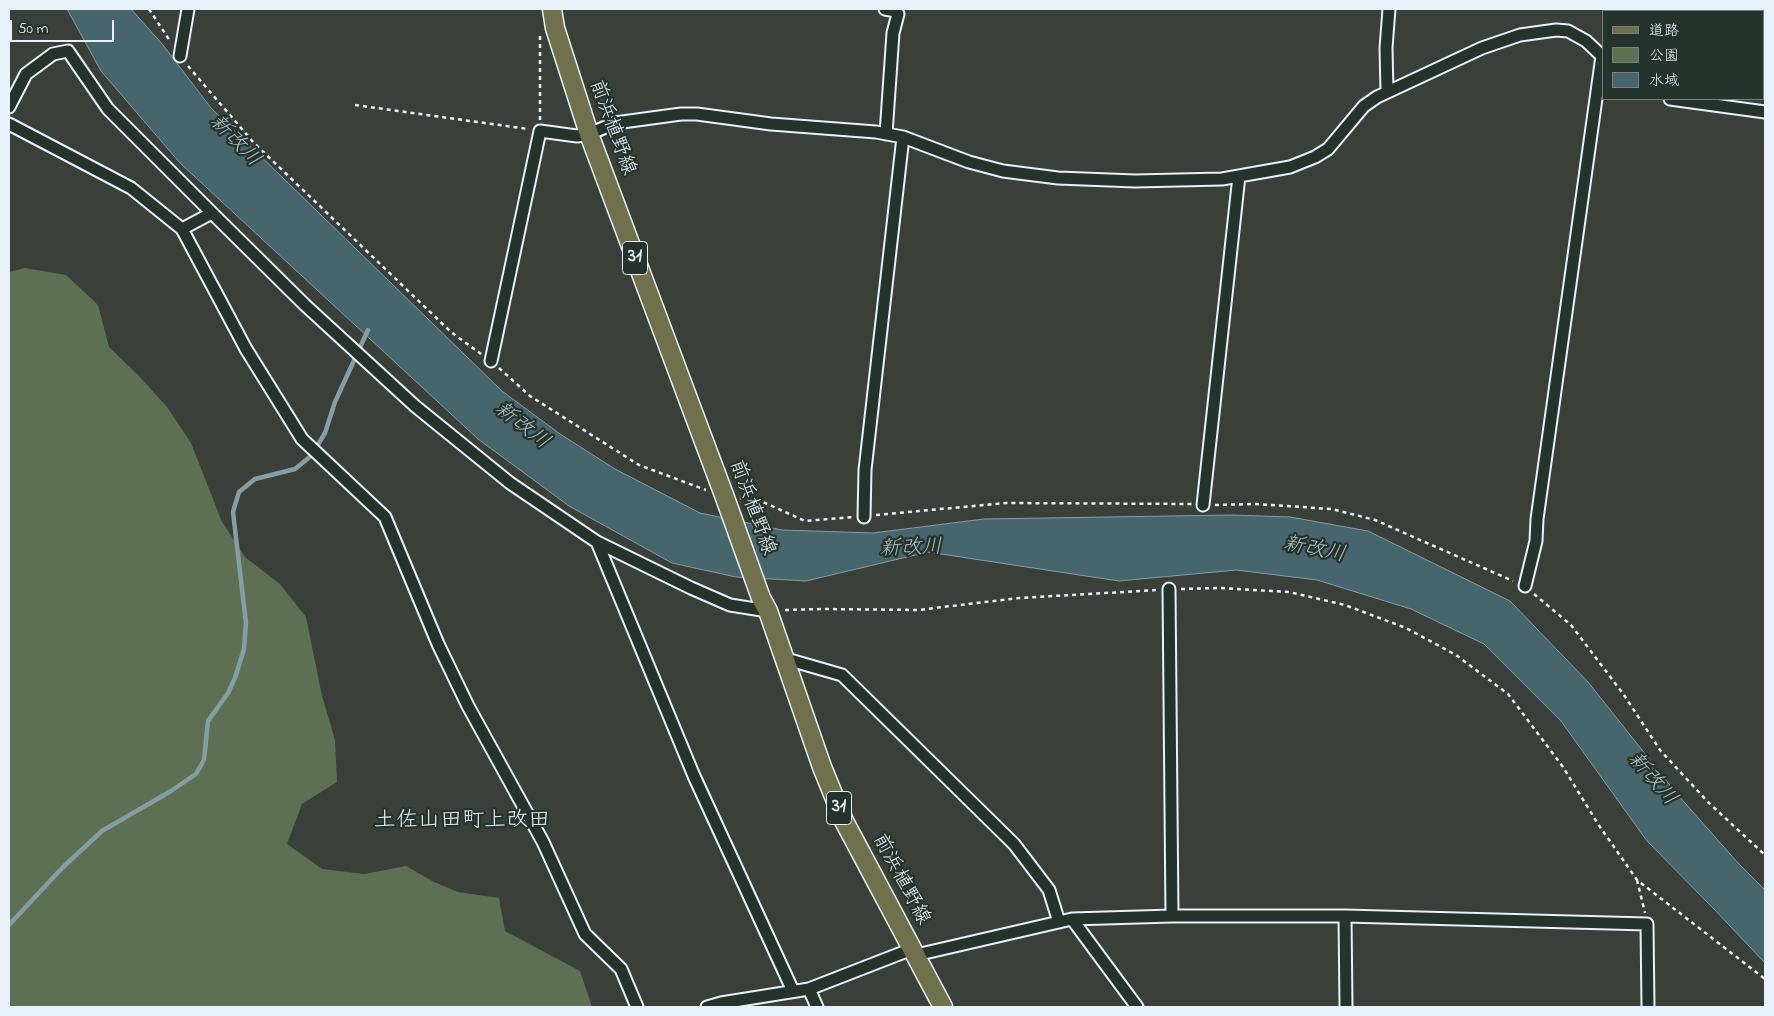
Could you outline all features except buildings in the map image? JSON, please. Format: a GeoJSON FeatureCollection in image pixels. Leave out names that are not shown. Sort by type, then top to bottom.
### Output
{"type":"FeatureCollection","features":[{"type":"Feature","properties":{"kind":"main road","name":"前浜植野線"},"geometry":{"type":"LineString","coordinates":[[552,9],[555,28],[589,134],[726,500],[822,767],[844,821],[943,1007]]}},
{"type":"Feature","properties":{"kind":"street"},"geometry":{"type":"LineString","coordinates":[[180,56],[188,9]]}},
{"type":"Feature","properties":{"kind":"street"},"geometry":{"type":"LineString","coordinates":[[885,9],[901,12],[893,32],[886,134]]}},
{"type":"Feature","properties":{"kind":"street"},"geometry":{"type":"LineString","coordinates":[[1387,92],[1386,48],[1389,9]]}},
{"type":"Feature","properties":{"kind":"street"},"geometry":{"type":"LineString","coordinates":[[491,361],[540,131],[577,136],[589,134],[615,123],[681,114],[697,114],[771,124],[903,137],[969,162],[1003,171],[1058,178],[1135,180],[1222,178],[1290,166],[1315,157],[1328,149],[1364,106],[1387,92],[1482,48],[1520,35],[1556,30],[1568,31],[1586,42],[1602,56],[1536,541],[1525,586]]}},
{"type":"Feature","properties":{"kind":"street"},"geometry":{"type":"LineString","coordinates":[[9,107],[26,74],[53,54],[68,51],[108,109],[305,305],[414,406],[510,483],[597,542],[691,588],[730,604],[764,604]]}},
{"type":"Feature","properties":{"kind":"street"},"geometry":{"type":"LineString","coordinates":[[1677,100],[1765,112]]}},
{"type":"Feature","properties":{"kind":"street"},"geometry":{"type":"LineString","coordinates":[[9,124],[131,188],[182,229],[246,350],[302,439],[385,517],[438,644],[468,706],[543,842],[585,934],[621,969],[637,1007]]}},
{"type":"Feature","properties":{"kind":"street"},"geometry":{"type":"LineString","coordinates":[[864,517],[866,470],[903,137]]}},
{"type":"Feature","properties":{"kind":"street"},"geometry":{"type":"LineString","coordinates":[[1203,505],[1239,176]]}},
{"type":"Feature","properties":{"kind":"street"},"geometry":{"type":"LineString","coordinates":[[182,229],[212,213]]}},
{"type":"Feature","properties":{"kind":"street"},"geometry":{"type":"LineString","coordinates":[[597,542],[694,776],[793,990]]}},
{"type":"Feature","properties":{"kind":"street"},"geometry":{"type":"LineString","coordinates":[[1169,589],[1172,916]]}},
{"type":"Feature","properties":{"kind":"street"},"geometry":{"type":"LineString","coordinates":[[784,658],[842,675],[1014,844],[1049,890],[1059,922]]}},
{"type":"Feature","properties":{"kind":"street"},"geometry":{"type":"LineString","coordinates":[[707,1007],[809,988],[914,952],[1072,919],[1172,916],[1345,916],[1647,924],[1648,1007]]}},
{"type":"Feature","properties":{"kind":"street"},"geometry":{"type":"LineString","coordinates":[[1345,916],[1346,1007]]}},
{"type":"Feature","properties":{"kind":"street"},"geometry":{"type":"LineString","coordinates":[[1072,919],[1137,1007]]}},
{"type":"Feature","properties":{"kind":"street"},"geometry":{"type":"LineString","coordinates":[[809,988],[817,1007]]}},
{"type":"Feature","properties":{"kind":"path"},"geometry":{"type":"LineString","coordinates":[[149,9],[180,56],[252,142],[451,332],[491,361],[530,396],[639,465],[726,500],[762,502],[805,521],[1006,503],[1255,504],[1332,509],[1375,520],[1525,586],[1571,625],[1624,695],[1660,750],[1708,802],[1765,855]]}},
{"type":"Feature","properties":{"kind":"path"},"geometry":{"type":"LineString","coordinates":[[355,105],[540,131],[540,28]]}},
{"type":"Feature","properties":{"kind":"path"},"geometry":{"type":"LineString","coordinates":[[764,604],[822,609],[918,610],[1019,598],[1219,588],[1288,592],[1345,605],[1406,628],[1456,655],[1508,694],[1563,767],[1598,824],[1637,880],[1765,979]]}},
{"type":"Feature","properties":{"kind":"path"},"geometry":{"type":"LineString","coordinates":[[1637,880],[1647,924]]}},
{"type":"Feature","properties":{"kind":"green space"},"geometry":{"type":"Polygon","coordinates":[[[25,268],[66,275],[98,305],[109,347],[167,407],[191,443],[222,522],[245,557],[280,584],[306,617],[322,696],[335,740],[337,782],[302,804],[287,844],[322,869],[364,874],[406,866],[434,882],[458,892],[499,898],[505,931],[580,971],[592,1007],[9,1007],[9,272],[25,268]]]}},
{"type":"Feature","properties":{"kind":"water","name":"新改川"},"geometry":{"type":"Polygon","coordinates":[[[67,9],[131,9],[163,45],[211,108],[502,391],[560,434],[615,469],[700,513],[782,530],[873,533],[984,519],[1232,515],[1290,517],[1368,531],[1510,601],[1588,682],[1677,794],[1738,863],[1765,890],[1765,963],[1647,841],[1561,721],[1484,644],[1411,609],[1317,580],[1236,570],[1119,581],[928,552],[806,581],[736,577],[672,563],[569,506],[478,439],[180,163],[101,71],[67,9]]]}},
{"type":"Feature","properties":{"kind":"waterway"},"geometry":{"type":"LineString","coordinates":[[9,925],[62,868],[102,831],[171,791],[196,774],[204,760],[208,721],[228,693],[244,649],[246,623],[233,512],[239,492],[255,479],[295,469],[311,456],[325,433],[335,402],[368,330]]}},
{"type":"Feature","properties":{"kind":"district","name":"土佐山田町上改田"},"geometry":{"type":"Point","coordinates":[462,822]}}]}
